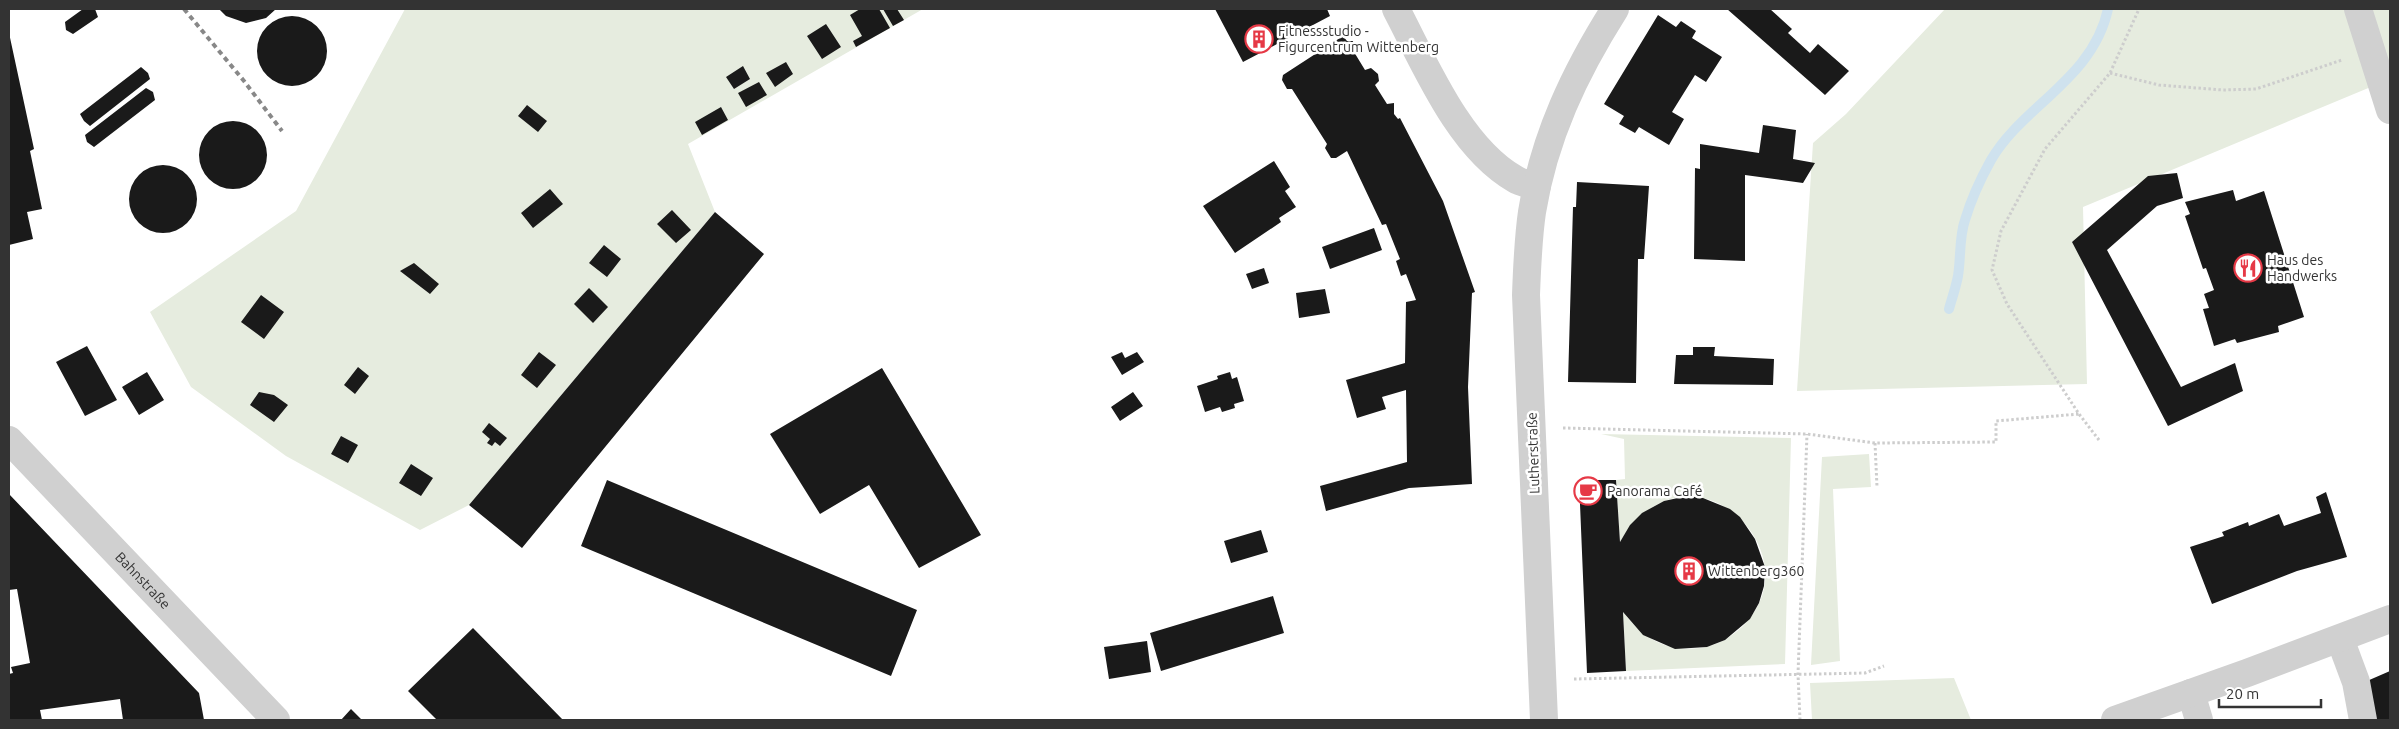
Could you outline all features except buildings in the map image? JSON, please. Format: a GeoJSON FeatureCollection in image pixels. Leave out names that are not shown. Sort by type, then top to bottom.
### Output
{"type":"FeatureCollection","features":[{"type":"Feature","properties":{"kind":"street"},"geometry":{"type":"LineString","coordinates":[[1396,9],[1452,114],[1464,131],[1481,150],[1516,180],[1537,186]]}},
{"type":"Feature","properties":{"kind":"street","name":"Lutherstraße"},"geometry":{"type":"LineString","coordinates":[[1544,720],[1526,296],[1528,249],[1537,186],[1551,135],[1568,91],[1590,48],[1616,9]]}},
{"type":"Feature","properties":{"kind":"street"},"geometry":{"type":"LineString","coordinates":[[2358,9],[2390,110]]}},
{"type":"Feature","properties":{"kind":"street","name":"Bahnstraße"},"geometry":{"type":"LineString","coordinates":[[9,440],[276,720]]}},
{"type":"Feature","properties":{"kind":"street"},"geometry":{"type":"LineString","coordinates":[[2115,720],[2340,639],[2390,619]]}},
{"type":"Feature","properties":{"kind":"street"},"geometry":{"type":"LineString","coordinates":[[2340,639],[2356,682],[2363,720]]}},
{"type":"Feature","properties":{"kind":"street"},"geometry":{"type":"LineString","coordinates":[[2191,693],[2199,720]]}},
{"type":"Feature","properties":{"kind":"path"},"geometry":{"type":"LineString","coordinates":[[2099,440],[2079,414],[2007,304],[1992,270],[2001,231],[2045,149],[2110,73],[2139,9]]}},
{"type":"Feature","properties":{"kind":"path"},"geometry":{"type":"LineString","coordinates":[[2110,73],[2159,85],[2223,90],[2256,89],[2371,50]]}},
{"type":"Feature","properties":{"kind":"path"},"geometry":{"type":"LineString","coordinates":[[1563,428],[1806,434],[1875,443],[1996,442],[1996,420],[2079,414]]}},
{"type":"Feature","properties":{"kind":"path"},"geometry":{"type":"LineString","coordinates":[[1800,720],[1798,674],[1806,434]]}},
{"type":"Feature","properties":{"kind":"path"},"geometry":{"type":"LineString","coordinates":[[1875,443],[1876,487]]}},
{"type":"Feature","properties":{"kind":"path"},"geometry":{"type":"LineString","coordinates":[[1574,679],[1865,673],[1884,666]]}},
{"type":"Feature","properties":{"kind":"shaded area"},"geometry":{"type":"Polygon","coordinates":[[[405,9],[923,9],[688,144],[715,212],[469,505],[420,530],[286,456],[191,387],[150,312],[296,211],[405,9]]]}},
{"type":"Feature","properties":{"kind":"shaded area"},"geometry":{"type":"Polygon","coordinates":[[[1945,9],[2390,9],[2390,79],[2083,207],[2087,384],[1797,391],[1813,143],[1846,114],[1945,9]]]}},
{"type":"Feature","properties":{"kind":"shaded area"},"geometry":{"type":"Polygon","coordinates":[[[1601,434],[1791,438],[1785,664],[1626,671],[1623,612],[1639,630],[1657,642],[1688,649],[1712,645],[1729,637],[1743,626],[1762,597],[1765,566],[1755,538],[1735,514],[1709,500],[1679,497],[1648,510],[1620,542],[1616,480],[1625,479],[1624,439],[1601,434]]]}},
{"type":"Feature","properties":{"kind":"shaded area"},"geometry":{"type":"Polygon","coordinates":[[[1869,454],[1871,487],[1833,489],[1840,661],[1811,665],[1822,457],[1869,454]]]}},
{"type":"Feature","properties":{"kind":"shaded area"},"geometry":{"type":"Polygon","coordinates":[[[1954,678],[1971,720],[1812,720],[1810,683],[1954,678]]]}},
{"type":"Feature","properties":{"kind":"waterway"},"geometry":{"type":"LineString","coordinates":[[1949,309],[1958,276],[1961,240],[1967,212],[1987,167],[2004,141],[2020,123],[2056,90],[2088,55],[2100,33],[2108,9]]}},
{"type":"Feature","properties":{"kind":"railway"},"geometry":{"type":"LineString","coordinates":[[184,9],[244,81],[282,131]]}},
{"type":"Feature","properties":{"kind":"place","name":"Fitnessstudio - Figurcentrum Wittenberg"},"geometry":{"type":"Point","coordinates":[1259,39]}},
{"type":"Feature","properties":{"kind":"place","name":"Haus des Handwerks"},"geometry":{"type":"Point","coordinates":[2248,268]}},
{"type":"Feature","properties":{"kind":"place","name":"Panorama Café"},"geometry":{"type":"Point","coordinates":[1588,491]}},
{"type":"Feature","properties":{"kind":"place","name":"Wittenberg360"},"geometry":{"type":"Point","coordinates":[1689,571]}}]}
